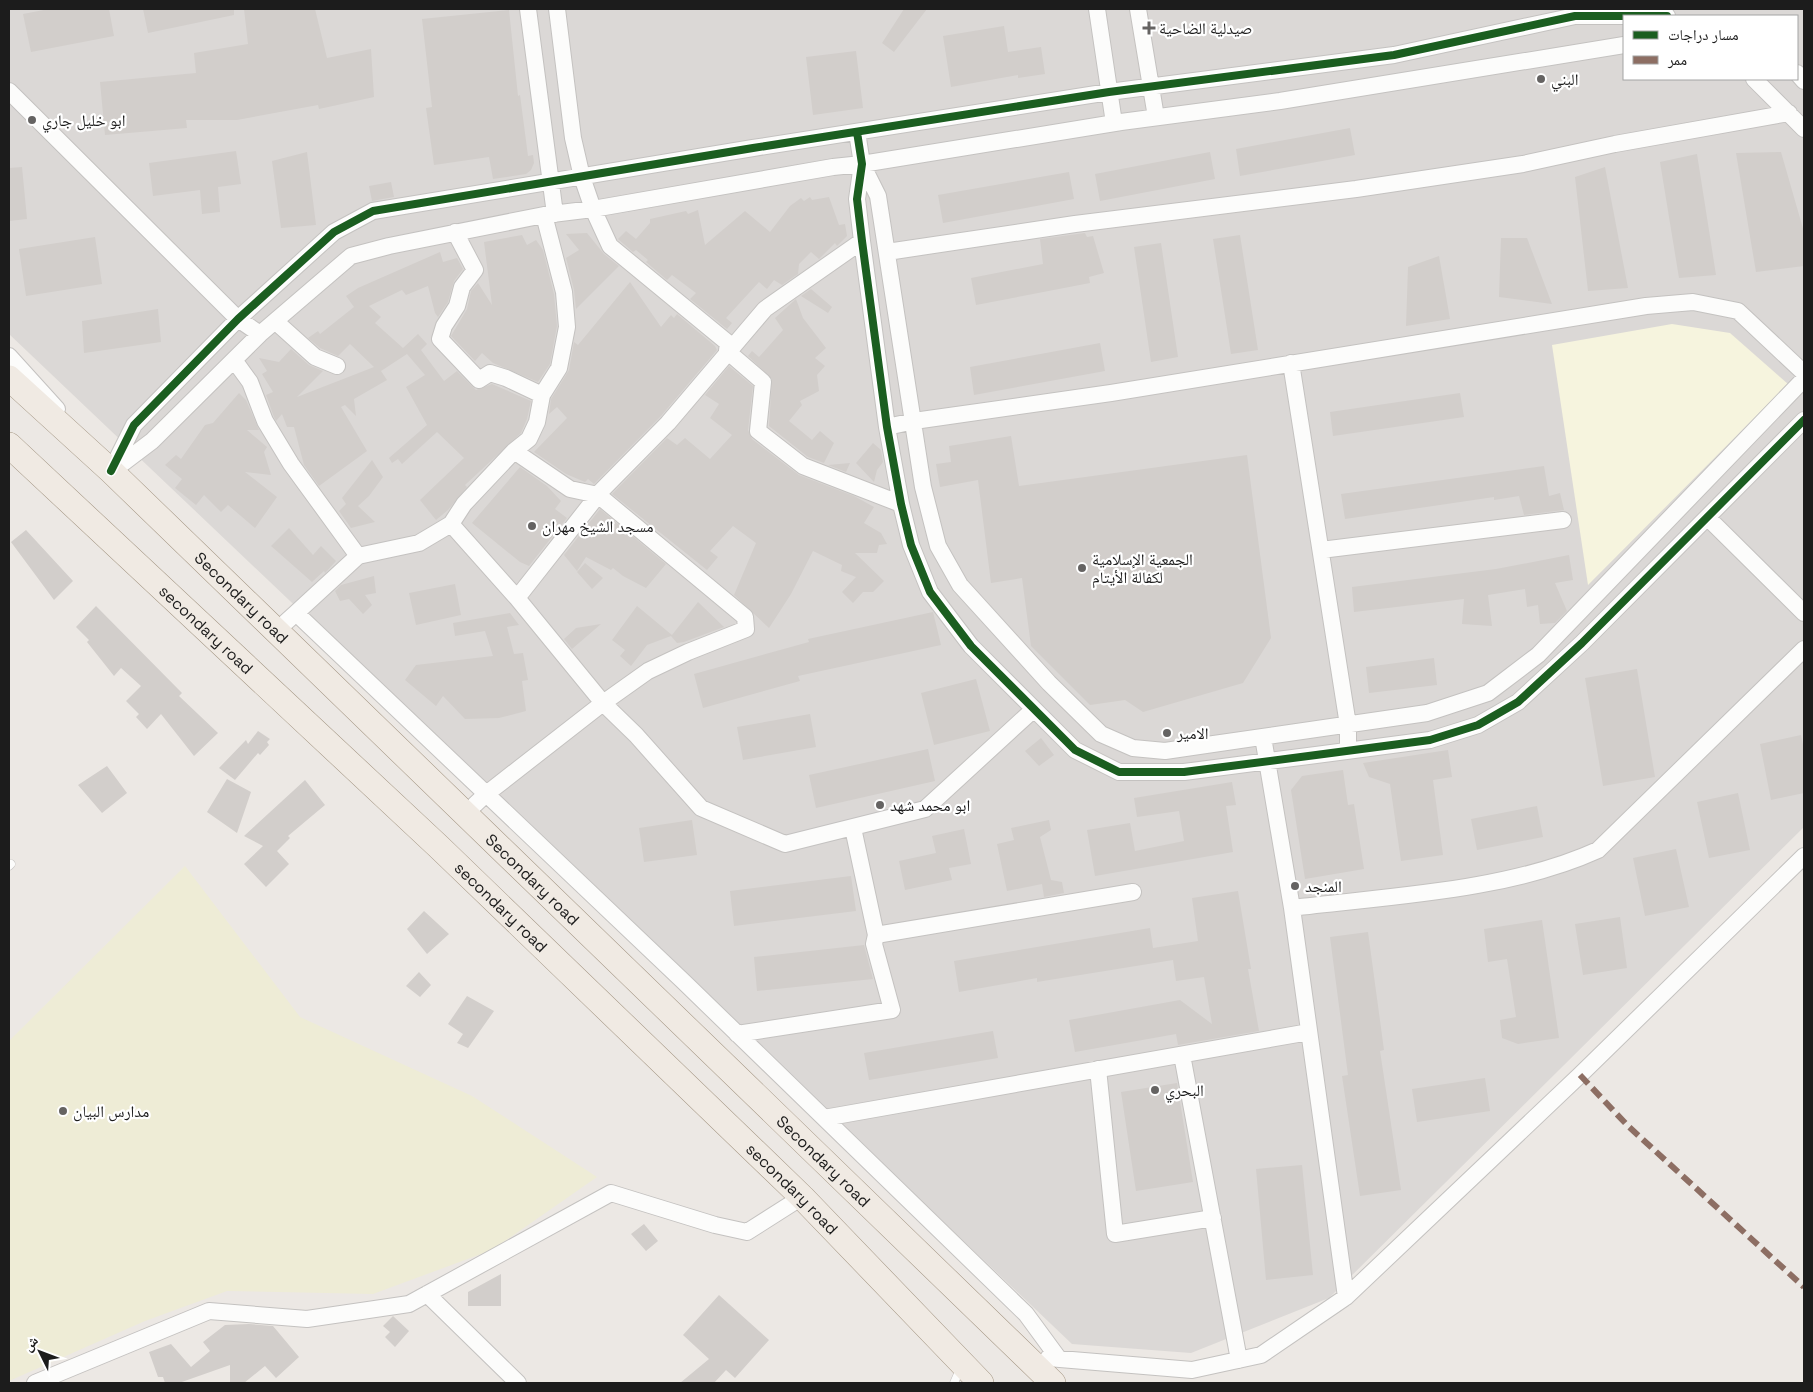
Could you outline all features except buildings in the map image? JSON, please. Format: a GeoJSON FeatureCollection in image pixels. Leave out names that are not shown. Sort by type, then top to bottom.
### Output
{"type":"FeatureCollection","features":[{"type":"Feature","properties":{"kind":"main road","name":"Secondary road"},"geometry":{"type":"LineString","coordinates":[[9,378],[111,472],[1054,1383]]}},
{"type":"Feature","properties":{"kind":"main road","name":"secondary road"},"geometry":{"type":"LineString","coordinates":[[9,445],[439,848],[802,1197],[958,1374],[981,1383]]}},
{"type":"Feature","properties":{"kind":"street"},"geometry":{"type":"LineString","coordinates":[[275,632],[358,556],[419,543],[451,524],[464,504],[514,451],[529,439],[537,422],[542,395],[559,368],[567,327],[564,292],[550,214],[549,182],[528,9]]}},
{"type":"Feature","properties":{"kind":"street"},"geometry":{"type":"LineString","coordinates":[[557,9],[573,138],[582,177],[593,209],[610,246],[728,343],[727,351]]}},
{"type":"Feature","properties":{"kind":"street"},"geometry":{"type":"LineString","coordinates":[[1097,9],[1114,123]]}},
{"type":"Feature","properties":{"kind":"street"},"geometry":{"type":"LineString","coordinates":[[1138,9],[1156,117]]}},
{"type":"Feature","properties":{"kind":"street"},"geometry":{"type":"LineString","coordinates":[[111,472],[134,425],[238,319],[334,232],[374,212],[1109,92],[1394,55],[1575,16],[1623,16]]}},
{"type":"Feature","properties":{"kind":"street"},"geometry":{"type":"LineString","coordinates":[[111,472],[152,441],[260,334],[351,256],[455,232],[550,214],[593,209],[833,167],[862,164],[1114,123],[1280,101],[1623,45]]}},
{"type":"Feature","properties":{"kind":"street"},"geometry":{"type":"LineString","coordinates":[[1755,80],[1804,129]]}},
{"type":"Feature","properties":{"kind":"street"},"geometry":{"type":"LineString","coordinates":[[9,91],[238,319],[260,334]]}},
{"type":"Feature","properties":{"kind":"street"},"geometry":{"type":"LineString","coordinates":[[887,252],[1075,224],[1356,189],[1523,164],[1615,144],[1728,126],[1789,113]]}},
{"type":"Feature","properties":{"kind":"street"},"geometry":{"type":"LineString","coordinates":[[857,132],[862,164],[857,199],[887,427],[901,504],[911,545],[930,592],[972,646],[1075,750],[1119,772],[1184,772],[1267,762],[1430,740],[1478,725],[1518,702],[1582,643],[1804,420]]}},
{"type":"Feature","properties":{"kind":"street"},"geometry":{"type":"LineString","coordinates":[[862,164],[878,196],[923,487],[938,546],[960,585],[1049,683],[1101,734],[1134,748],[1165,752],[1428,713],[1488,694],[1538,655],[1804,379]]}},
{"type":"Feature","properties":{"kind":"street"},"geometry":{"type":"LineString","coordinates":[[455,232],[475,270],[462,287],[457,306],[444,326],[440,339],[479,380],[490,373],[506,378],[542,395]]}},
{"type":"Feature","properties":{"kind":"street"},"geometry":{"type":"LineString","coordinates":[[517,598],[598,495],[668,423],[764,308],[862,241]]}},
{"type":"Feature","properties":{"kind":"street"},"geometry":{"type":"LineString","coordinates":[[887,427],[914,421],[1111,393],[1626,309],[1693,302],[1738,312],[1804,373]]}},
{"type":"Feature","properties":{"kind":"street"},"geometry":{"type":"LineString","coordinates":[[275,321],[315,357],[337,366]]}},
{"type":"Feature","properties":{"kind":"street"},"geometry":{"type":"LineString","coordinates":[[727,351],[763,382],[758,431],[803,466],[901,504]]}},
{"type":"Feature","properties":{"kind":"street"},"geometry":{"type":"LineString","coordinates":[[9,356],[24,370],[111,472]]}},
{"type":"Feature","properties":{"kind":"street"},"geometry":{"type":"LineString","coordinates":[[234,360],[250,382],[265,421],[291,464],[309,492],[347,537],[358,556]]}},
{"type":"Feature","properties":{"kind":"street"},"geometry":{"type":"LineString","coordinates":[[1292,362],[1348,725],[1348,751]]}},
{"type":"Feature","properties":{"kind":"street"},"geometry":{"type":"LineString","coordinates":[[464,815],[485,795],[602,703],[648,671],[688,652],[746,629],[745,617],[598,495],[570,488],[514,451]]}},
{"type":"Feature","properties":{"kind":"street"},"geometry":{"type":"LineString","coordinates":[[1708,518],[1804,613]]}},
{"type":"Feature","properties":{"kind":"street"},"geometry":{"type":"LineString","coordinates":[[1321,550],[1562,520]]}},
{"type":"Feature","properties":{"kind":"street"},"geometry":{"type":"LineString","coordinates":[[451,524],[517,598],[602,703],[636,735],[700,808],[786,844],[925,809],[1034,709]]}},
{"type":"Feature","properties":{"kind":"street"},"geometry":{"type":"LineString","coordinates":[[296,613],[737,1034],[1026,1314],[1059,1359]]}},
{"type":"Feature","properties":{"kind":"street"},"geometry":{"type":"LineString","coordinates":[[1292,908],[1465,887],[1565,865],[1598,850],[1804,649]]}},
{"type":"Feature","properties":{"kind":"street"},"geometry":{"type":"LineString","coordinates":[[1263,737],[1292,908],[1346,1297]]}},
{"type":"Feature","properties":{"kind":"street"},"geometry":{"type":"LineString","coordinates":[[737,1034],[892,1010],[874,944],[876,935],[853,828]]}},
{"type":"Feature","properties":{"kind":"street"},"geometry":{"type":"LineString","coordinates":[[1024,1355],[1192,1370],[1261,1355],[1346,1297],[1580,1074],[1804,856]]}},
{"type":"Feature","properties":{"kind":"street"},"geometry":{"type":"LineString","coordinates":[[876,935],[1132,892]]}},
{"type":"Feature","properties":{"kind":"street"},"geometry":{"type":"LineString","coordinates":[[824,1118],[1309,1032]]}},
{"type":"Feature","properties":{"kind":"street"},"geometry":{"type":"LineString","coordinates":[[1182,1055],[1239,1360]]}},
{"type":"Feature","properties":{"kind":"street"},"geometry":{"type":"LineString","coordinates":[[1098,1069],[1115,1234],[1213,1218]]}},
{"type":"Feature","properties":{"kind":"street"},"geometry":{"type":"LineString","coordinates":[[35,1383],[209,1311],[307,1319],[409,1304],[611,1192],[715,1225],[747,1232],[802,1197]]}},
{"type":"Feature","properties":{"kind":"street"},"geometry":{"type":"LineString","coordinates":[[427,1294],[518,1383]]}},
{"type":"Feature","properties":{"kind":"shaded area"},"geometry":{"type":"Polygon","coordinates":[[[9,9],[1804,9],[1804,827],[1329,1298],[1191,1353],[1072,1344],[9,334],[9,9]]]}},
{"type":"Feature","properties":{"kind":"shaded area"},"geometry":{"type":"Polygon","coordinates":[[[1672,324],[1730,333],[1788,384],[1588,585],[1552,345],[1672,324]]]}},
{"type":"Feature","properties":{"kind":"shaded area"},"geometry":{"type":"Polygon","coordinates":[[[185,866],[300,1017],[472,1096],[597,1177],[492,1250],[373,1294],[227,1291],[145,1321],[9,1381],[9,1041],[185,866]]]}},
{"type":"Feature","properties":{"kind":"marked path"},"geometry":{"type":"LineString","coordinates":[[1580,1075],[1628,1126],[1804,1287]]}},
{"type":"Feature","properties":{"kind":"cycle path"},"geometry":{"type":"LineString","coordinates":[[111,471],[134,425],[238,319],[334,232],[373,211],[753,148],[1109,92],[1394,55],[1575,16],[1623,16]]}},
{"type":"Feature","properties":{"kind":"cycle path"},"geometry":{"type":"LineString","coordinates":[[857,132],[862,164],[857,199],[887,427],[901,504],[911,545],[930,592],[971,646],[1075,750],[1119,772],[1184,772],[1316,755],[1430,740],[1478,725],[1518,702],[1582,643],[1804,420]]}},
{"type":"Feature","properties":{"kind":"place","name":"صيدلية الضاحية"},"geometry":{"type":"Point","coordinates":[1149,28]}},
{"type":"Feature","properties":{"kind":"place","name":"البني"},"geometry":{"type":"Point","coordinates":[1541,79]}},
{"type":"Feature","properties":{"kind":"place","name":"ابو خليل جاري"},"geometry":{"type":"Point","coordinates":[32,120]}},
{"type":"Feature","properties":{"kind":"place","name":"مسجد الشيخ مهران"},"geometry":{"type":"Point","coordinates":[532,526]}},
{"type":"Feature","properties":{"kind":"place","name":"الجمعية الإسلامية لكفالة الأيتام"},"geometry":{"type":"Point","coordinates":[1082,568]}},
{"type":"Feature","properties":{"kind":"place","name":"الامير"},"geometry":{"type":"Point","coordinates":[1167,733]}},
{"type":"Feature","properties":{"kind":"place","name":"ابو محمد شهد"},"geometry":{"type":"Point","coordinates":[880,805]}},
{"type":"Feature","properties":{"kind":"place","name":"المنجد"},"geometry":{"type":"Point","coordinates":[1295,886]}},
{"type":"Feature","properties":{"kind":"place","name":"البحري"},"geometry":{"type":"Point","coordinates":[1155,1090]}},
{"type":"Feature","properties":{"kind":"place","name":"مدارس البيان"},"geometry":{"type":"Point","coordinates":[63,1111]}}]}
